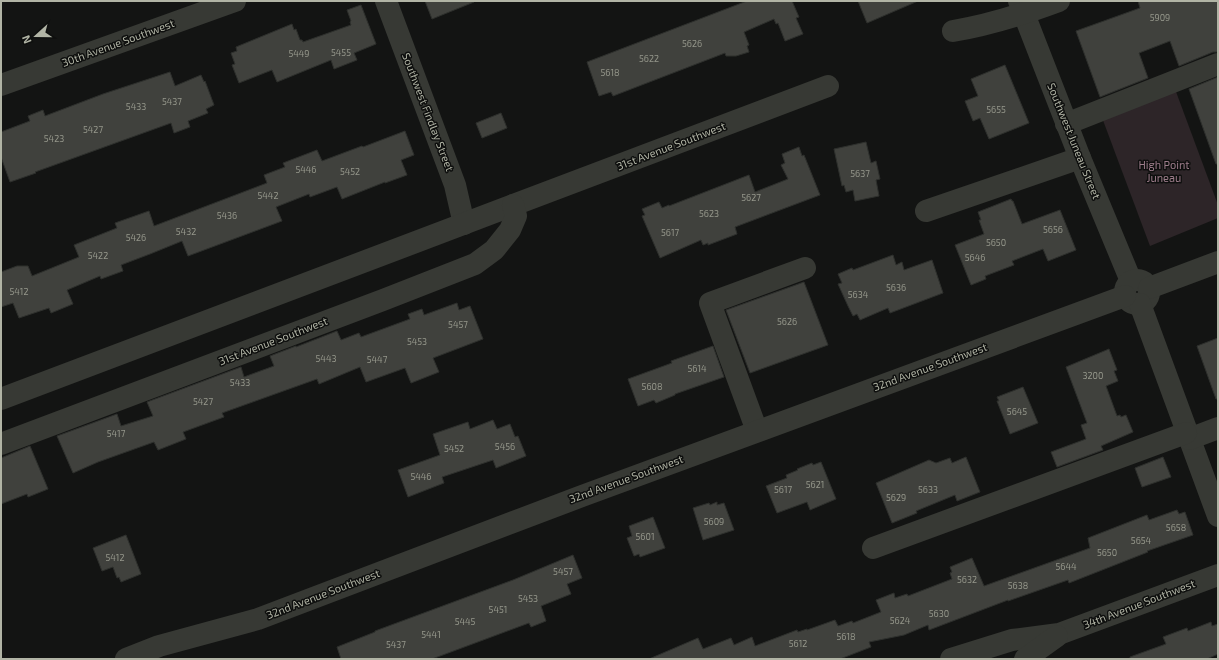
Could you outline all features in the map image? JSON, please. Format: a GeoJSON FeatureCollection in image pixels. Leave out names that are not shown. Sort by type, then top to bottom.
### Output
{"type":"FeatureCollection","features":[{"type":"Feature","properties":{"kind":"street","name":"30th Avenue Southwest"},"geometry":{"type":"LineString","coordinates":[[1,85],[235,1]]}},
{"type":"Feature","properties":{"kind":"street","name":"Southwest Findlay Street"},"geometry":{"type":"LineString","coordinates":[[386,1],[456,185],[464,224]]}},
{"type":"Feature","properties":{"kind":"street"},"geometry":{"type":"LineString","coordinates":[[953,31],[972,28],[1021,7],[1059,1]]}},
{"type":"Feature","properties":{"kind":"street","name":"Southwest Juneau Street"},"geometry":{"type":"LineString","coordinates":[[1021,7],[1066,124],[1136,292],[1218,516]]}},
{"type":"Feature","properties":{"kind":"street"},"geometry":{"type":"LineString","coordinates":[[1066,124],[1218,64]]}},
{"type":"Feature","properties":{"kind":"street","name":"31st Avenue Southwest"},"geometry":{"type":"LineString","coordinates":[[1,399],[828,86]]}},
{"type":"Feature","properties":{"kind":"street"},"geometry":{"type":"LineString","coordinates":[[926,211],[1080,158]]}},
{"type":"Feature","properties":{"kind":"street","name":"31st Avenue Southwest"},"geometry":{"type":"LineString","coordinates":[[1,444],[376,303],[475,264],[494,250],[510,230],[516,216],[513,205]]}},
{"type":"Feature","properties":{"kind":"street","name":"32nd Avenue Southwest"},"geometry":{"type":"LineString","coordinates":[[126,659],[158,646],[258,619],[582,496],[1218,262]]}},
{"type":"Feature","properties":{"kind":"street"},"geometry":{"type":"LineString","coordinates":[[757,431],[710,303],[805,268]]}},
{"type":"Feature","properties":{"kind":"street"},"geometry":{"type":"LineString","coordinates":[[873,548],[1188,436],[1218,428]]}},
{"type":"Feature","properties":{"kind":"street","name":"34th Avenue Southwest"},"geometry":{"type":"LineString","coordinates":[[950,659],[1012,640],[1059,634],[1218,574]]}},
{"type":"Feature","properties":{"kind":"street","name":"34th Avenue Southwest"},"geometry":{"type":"LineString","coordinates":[[1025,659],[1059,634]]}},
{"type":"Feature","properties":{"kind":"green space","name":"High Point Juneau"},"geometry":{"type":"Polygon","coordinates":[[[1175,89],[1218,205],[1218,218],[1150,246],[1101,115],[1175,89]]]}},
{"type":"Feature","properties":{"kind":"building"},"geometry":{"type":"Polygon","coordinates":[[[425,1],[474,1],[474,2],[432,19],[425,1]]]}},
{"type":"Feature","properties":{"kind":"building"},"geometry":{"type":"Polygon","coordinates":[[[747,1],[792,1],[799,17],[796,18],[803,34],[785,41],[778,23],[776,24],[774,19],[744,32],[749,45],[747,46],[749,52],[736,56],[726,56],[725,53],[613,96],[611,92],[599,96],[587,62],[747,1]]]}},
{"type":"Feature","properties":{"kind":"building"},"geometry":{"type":"Polygon","coordinates":[[[858,1],[918,1],[867,23],[858,1]]]}},
{"type":"Feature","properties":{"kind":"building"},"geometry":{"type":"Polygon","coordinates":[[[1138,1],[1218,1],[1218,52],[1213,52],[1179,66],[1170,41],[1139,53],[1148,78],[1100,97],[1076,31],[1140,8],[1138,1]]]}},
{"type":"Feature","properties":{"kind":"building"},"geometry":{"type":"Polygon","coordinates":[[[361,5],[376,44],[354,53],[357,60],[334,69],[331,60],[277,82],[272,70],[239,83],[232,65],[235,64],[231,53],[237,51],[236,47],[292,24],[294,30],[296,29],[300,40],[303,42],[351,25],[347,10],[361,5]]]}},
{"type":"Feature","properties":{"kind":"building"},"geometry":{"type":"Polygon","coordinates":[[[1005,65],[1029,123],[989,139],[980,118],[973,121],[965,101],[978,96],[971,79],[1005,65]]]}},
{"type":"Feature","properties":{"kind":"building"},"geometry":{"type":"Polygon","coordinates":[[[170,72],[175,86],[201,75],[204,82],[205,81],[214,105],[206,109],[208,113],[188,121],[190,127],[174,133],[171,123],[10,182],[1,157],[1,132],[30,121],[28,116],[43,110],[45,116],[103,94],[170,72]]]}},
{"type":"Feature","properties":{"kind":"building"},"geometry":{"type":"Polygon","coordinates":[[[1218,77],[1218,164],[1216,164],[1189,89],[1218,77]]]}},
{"type":"Feature","properties":{"kind":"building"},"geometry":{"type":"Polygon","coordinates":[[[501,113],[507,128],[482,138],[476,123],[501,113]]]}},
{"type":"Feature","properties":{"kind":"building"},"geometry":{"type":"Polygon","coordinates":[[[405,131],[414,155],[401,160],[407,175],[342,199],[337,187],[310,197],[309,194],[276,207],[282,221],[188,256],[182,241],[121,265],[123,271],[101,279],[100,276],[67,290],[73,304],[51,313],[49,308],[19,318],[13,303],[1,307],[1,272],[17,266],[28,266],[32,276],[79,257],[74,245],[117,228],[115,223],[149,211],[154,226],[267,183],[264,175],[285,167],[283,163],[317,150],[322,161],[405,131]]]}},
{"type":"Feature","properties":{"kind":"building"},"geometry":{"type":"Polygon","coordinates":[[[866,142],[871,163],[876,161],[880,179],[876,180],[879,196],[855,201],[853,190],[846,192],[844,185],[842,186],[834,149],[866,142]]]}},
{"type":"Feature","properties":{"kind":"building"},"geometry":{"type":"Polygon","coordinates":[[[799,147],[802,156],[804,155],[820,195],[735,227],[737,234],[708,245],[708,243],[703,245],[701,240],[660,258],[642,216],[645,215],[642,209],[659,202],[662,208],[669,206],[749,175],[755,192],[788,179],[781,165],[785,163],[782,154],[799,147]]]}},
{"type":"Feature","properties":{"kind":"building"},"geometry":{"type":"Polygon","coordinates":[[[1011,199],[1022,224],[1060,210],[1076,250],[1048,261],[1043,249],[1012,261],[1014,265],[985,276],[986,279],[971,285],[955,245],[984,234],[978,212],[1011,199]]]}},
{"type":"Feature","properties":{"kind":"building"},"geometry":{"type":"Polygon","coordinates":[[[893,255],[896,265],[902,262],[904,270],[932,260],[943,293],[890,313],[888,308],[860,320],[857,314],[853,316],[838,284],[842,283],[838,274],[893,255]]]}},
{"type":"Feature","properties":{"kind":"building"},"geometry":{"type":"Polygon","coordinates":[[[804,282],[828,345],[750,373],[726,310],[804,282]]]}},
{"type":"Feature","properties":{"kind":"building"},"geometry":{"type":"Polygon","coordinates":[[[457,303],[459,310],[470,306],[483,339],[433,358],[439,372],[411,383],[405,368],[366,382],[360,367],[319,384],[317,379],[222,413],[224,417],[183,432],[186,439],[158,450],[154,442],[98,462],[73,473],[57,436],[117,414],[121,426],[153,416],[147,402],[241,367],[244,377],[274,366],[270,356],[296,346],[337,331],[341,340],[359,333],[361,337],[410,319],[408,314],[422,309],[424,315],[457,303]]]}},
{"type":"Feature","properties":{"kind":"building"},"geometry":{"type":"Polygon","coordinates":[[[1218,338],[1218,399],[1216,399],[1197,346],[1218,338]]]}},
{"type":"Feature","properties":{"kind":"building"},"geometry":{"type":"Polygon","coordinates":[[[713,346],[724,377],[675,394],[656,403],[654,400],[638,406],[628,379],[672,363],[671,361],[713,346]]]}},
{"type":"Feature","properties":{"kind":"building"},"geometry":{"type":"Polygon","coordinates":[[[1109,349],[1117,370],[1114,371],[1118,381],[1106,386],[1117,416],[1120,415],[1121,417],[1126,415],[1133,432],[1101,446],[1103,450],[1057,467],[1051,452],[1086,439],[1081,425],[1087,423],[1066,367],[1109,349]]]}},
{"type":"Feature","properties":{"kind":"building"},"geometry":{"type":"Polygon","coordinates":[[[1023,387],[1038,423],[1010,434],[997,401],[999,401],[997,397],[1023,387]]]}},
{"type":"Feature","properties":{"kind":"building"},"geometry":{"type":"Polygon","coordinates":[[[493,420],[497,429],[510,424],[515,437],[518,436],[526,456],[496,468],[493,460],[442,477],[444,483],[408,497],[398,470],[440,455],[433,434],[468,422],[470,429],[493,420]]]}},
{"type":"Feature","properties":{"kind":"building"},"geometry":{"type":"Polygon","coordinates":[[[30,446],[48,489],[28,497],[27,494],[1,504],[1,458],[30,446]]]}},
{"type":"Feature","properties":{"kind":"building"},"geometry":{"type":"Polygon","coordinates":[[[966,457],[980,492],[957,501],[955,495],[916,511],[917,513],[892,523],[876,483],[929,460],[936,463],[950,458],[952,463],[966,457]]]}},
{"type":"Feature","properties":{"kind":"building"},"geometry":{"type":"Polygon","coordinates":[[[1163,457],[1171,477],[1142,487],[1135,468],[1163,457]]]}},
{"type":"Feature","properties":{"kind":"building"},"geometry":{"type":"Polygon","coordinates":[[[821,462],[836,499],[810,510],[807,502],[777,513],[766,486],[787,478],[786,475],[798,470],[797,469],[812,463],[813,465],[821,462]]]}},
{"type":"Feature","properties":{"kind":"building"},"geometry":{"type":"Polygon","coordinates":[[[717,502],[717,505],[724,503],[734,530],[703,540],[693,508],[709,503],[710,505],[717,502]]]}},
{"type":"Feature","properties":{"kind":"building"},"geometry":{"type":"Polygon","coordinates":[[[1177,510],[1179,514],[1185,512],[1193,535],[1147,551],[1148,552],[1069,583],[1068,580],[1008,600],[929,630],[928,625],[904,635],[869,642],[871,647],[840,659],[649,659],[698,638],[703,649],[731,638],[734,645],[752,637],[755,646],[797,630],[798,632],[807,630],[835,620],[838,626],[852,621],[853,623],[881,612],[876,600],[894,593],[895,598],[907,594],[908,596],[952,579],[950,567],[972,558],[984,586],[1090,548],[1088,538],[1147,515],[1149,520],[1177,510]]]}},
{"type":"Feature","properties":{"kind":"building"},"geometry":{"type":"Polygon","coordinates":[[[653,517],[665,548],[640,557],[639,554],[634,556],[627,538],[632,536],[629,526],[653,517]]]}},
{"type":"Feature","properties":{"kind":"building"},"geometry":{"type":"Polygon","coordinates":[[[126,535],[141,574],[121,582],[119,577],[117,578],[113,567],[102,571],[93,548],[126,535]]]}},
{"type":"Feature","properties":{"kind":"building"},"geometry":{"type":"Polygon","coordinates":[[[573,555],[582,578],[567,584],[571,594],[541,606],[546,621],[531,627],[529,623],[432,659],[341,659],[337,647],[375,631],[513,580],[573,555]]]}},
{"type":"Feature","properties":{"kind":"building"},"geometry":{"type":"Polygon","coordinates":[[[1211,622],[1212,626],[1218,624],[1218,654],[1207,659],[1130,659],[1130,657],[1166,644],[1163,637],[1187,628],[1188,631],[1211,622]]]}}]}
